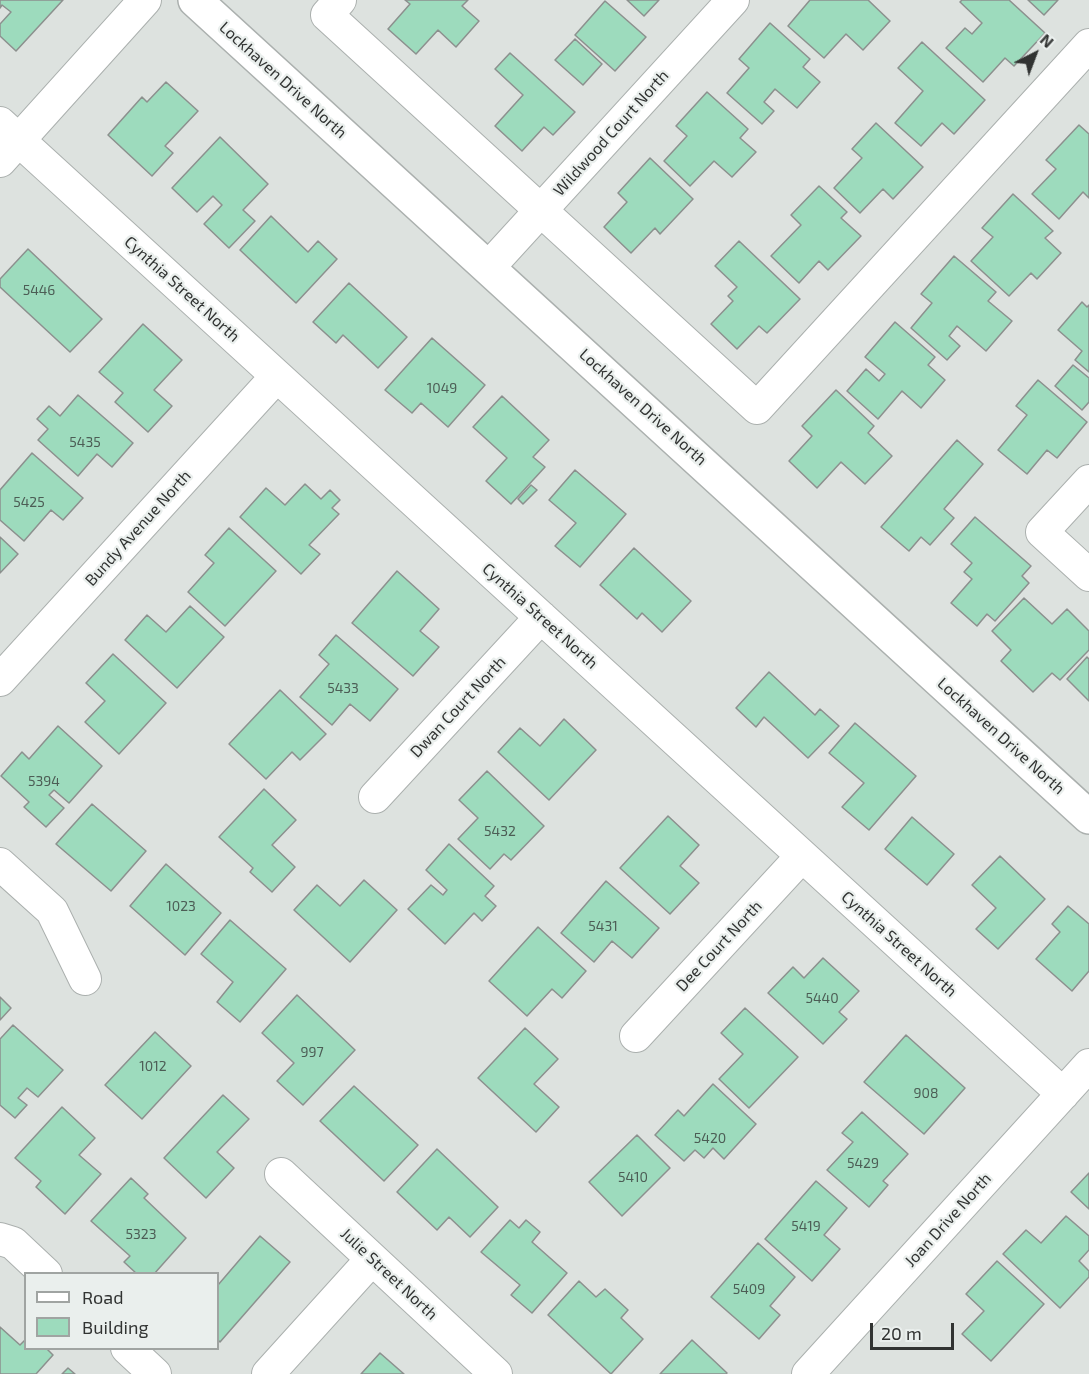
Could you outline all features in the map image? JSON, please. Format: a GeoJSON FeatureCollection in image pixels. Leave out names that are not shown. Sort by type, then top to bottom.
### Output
{"type":"FeatureCollection","features":[{"type":"Feature","properties":{"kind":"street"},"geometry":{"type":"LineString","coordinates":[[6,141],[145,0]]}},
{"type":"Feature","properties":{"kind":"street","name":"Lockhaven Drive North"},"geometry":{"type":"LineString","coordinates":[[195,0],[1089,816]]}},
{"type":"Feature","properties":{"kind":"street"},"geometry":{"type":"LineString","coordinates":[[340,0],[327,15],[758,408],[1089,45]]}},
{"type":"Feature","properties":{"kind":"street","name":"Wildwood Court North"},"geometry":{"type":"LineString","coordinates":[[489,267],[733,0]]}},
{"type":"Feature","properties":{"kind":"street","name":"Cynthia Street North"},"geometry":{"type":"LineString","coordinates":[[6,141],[277,376],[1063,1094]]}},
{"type":"Feature","properties":{"kind":"street","name":"Bundy Avenue North"},"geometry":{"type":"LineString","coordinates":[[0,681],[277,376]]}},
{"type":"Feature","properties":{"kind":"street"},"geometry":{"type":"LineString","coordinates":[[1089,481],[1042,532],[1089,575]]}},
{"type":"Feature","properties":{"kind":"street","name":"Dwan Court North"},"geometry":{"type":"LineString","coordinates":[[375,797],[541,617]]}},
{"type":"Feature","properties":{"kind":"street","name":"Dee Court North"},"geometry":{"type":"LineString","coordinates":[[636,1036],[802,856]]}},
{"type":"Feature","properties":{"kind":"street"},"geometry":{"type":"LineString","coordinates":[[0,864],[52,911],[85,979]]}},
{"type":"Feature","properties":{"kind":"street","name":"Joan Drive North"},"geometry":{"type":"LineString","coordinates":[[808,1374],[1089,1065]]}},
{"type":"Feature","properties":{"kind":"street","name":"Julie Street North"},"geometry":{"type":"LineString","coordinates":[[281,1174],[496,1374]]}},
{"type":"Feature","properties":{"kind":"street"},"geometry":{"type":"LineString","coordinates":[[0,1239],[13,1243],[44,1272]]}},
{"type":"Feature","properties":{"kind":"street"},"geometry":{"type":"LineString","coordinates":[[268,1374],[372,1259]]}},
{"type":"Feature","properties":{"kind":"street"},"geometry":{"type":"LineString","coordinates":[[129,1350],[155,1374]]}},
{"type":"Feature","properties":{"kind":"building"},"geometry":{"type":"Polygon","coordinates":[[[0,0],[63,0],[16,51],[0,36],[0,24],[11,12],[2,5],[0,8],[0,0]]]}},
{"type":"Feature","properties":{"kind":"building"},"geometry":{"type":"Polygon","coordinates":[[[405,0],[468,0],[462,6],[479,21],[456,47],[438,30],[416,54],[388,29],[410,4],[405,0]]]}},
{"type":"Feature","properties":{"kind":"building"},"geometry":{"type":"Polygon","coordinates":[[[627,0],[659,0],[644,16],[627,0]]]}},
{"type":"Feature","properties":{"kind":"building"},"geometry":{"type":"Polygon","coordinates":[[[810,0],[868,0],[890,21],[863,50],[846,34],[824,58],[788,26],[810,0]]]}},
{"type":"Feature","properties":{"kind":"building"},"geometry":{"type":"Polygon","coordinates":[[[962,0],[1009,0],[1045,33],[1014,66],[1005,58],[983,82],[946,48],[965,28],[972,34],[982,23],[960,2],[962,0]]]}},
{"type":"Feature","properties":{"kind":"building"},"geometry":{"type":"Polygon","coordinates":[[[1028,0],[1058,0],[1044,15],[1028,0]]]}},
{"type":"Feature","properties":{"kind":"building"},"geometry":{"type":"Polygon","coordinates":[[[605,1],[646,37],[615,71],[575,35],[605,1]]]}},
{"type":"Feature","properties":{"kind":"building"},"geometry":{"type":"Polygon","coordinates":[[[770,23],[810,59],[803,67],[820,82],[797,108],[775,89],[764,102],[774,111],[762,124],[727,93],[749,68],[739,59],[770,23]]]}},
{"type":"Feature","properties":{"kind":"building"},"geometry":{"type":"Polygon","coordinates":[[[575,39],[602,64],[583,85],[555,60],[575,39]]]}},
{"type":"Feature","properties":{"kind":"building"},"geometry":{"type":"Polygon","coordinates":[[[922,42],[985,100],[954,134],[942,123],[921,146],[895,123],[923,91],[898,68],[922,42]]]}},
{"type":"Feature","properties":{"kind":"building"},"geometry":{"type":"Polygon","coordinates":[[[510,53],[575,112],[553,135],[544,127],[522,151],[495,126],[523,95],[495,69],[510,53]]]}},
{"type":"Feature","properties":{"kind":"building"},"geometry":{"type":"Polygon","coordinates":[[[166,82],[198,111],[165,146],[173,153],[152,176],[108,135],[142,97],[147,102],[166,82]]]}},
{"type":"Feature","properties":{"kind":"building"},"geometry":{"type":"Polygon","coordinates":[[[707,92],[748,129],[740,138],[756,152],[732,177],[714,161],[690,186],[664,161],[687,136],[676,126],[707,92]]]}},
{"type":"Feature","properties":{"kind":"building"},"geometry":{"type":"Polygon","coordinates":[[[876,123],[923,167],[893,199],[883,189],[860,213],[834,188],[862,158],[852,149],[876,123]]]}},
{"type":"Feature","properties":{"kind":"building"},"geometry":{"type":"Polygon","coordinates":[[[1079,125],[1089,134],[1089,198],[1083,192],[1059,219],[1032,194],[1056,169],[1046,160],[1079,125]]]}},
{"type":"Feature","properties":{"kind":"building"},"geometry":{"type":"Polygon","coordinates":[[[220,137],[268,184],[243,210],[255,221],[229,248],[204,224],[222,205],[213,196],[197,212],[172,188],[220,137]]]}},
{"type":"Feature","properties":{"kind":"building"},"geometry":{"type":"Polygon","coordinates":[[[650,158],[693,199],[660,234],[655,228],[631,253],[604,227],[627,202],[618,193],[650,158]]]}},
{"type":"Feature","properties":{"kind":"building"},"geometry":{"type":"Polygon","coordinates":[[[819,186],[847,212],[841,218],[861,236],[828,270],[819,261],[799,283],[771,256],[801,225],[791,215],[819,186]]]}},
{"type":"Feature","properties":{"kind":"building"},"geometry":{"type":"Polygon","coordinates":[[[1013,194],[1053,231],[1045,238],[1061,253],[1037,279],[1031,273],[1009,296],[971,261],[993,237],[982,228],[1013,194]]]}},
{"type":"Feature","properties":{"kind":"building"},"geometry":{"type":"Polygon","coordinates":[[[271,216],[308,252],[318,241],[337,259],[296,303],[240,250],[271,216]]]}},
{"type":"Feature","properties":{"kind":"building"},"geometry":{"type":"Polygon","coordinates":[[[739,241],[800,299],[767,333],[759,326],[737,349],[711,324],[733,301],[728,296],[737,287],[715,266],[739,241]]]}},
{"type":"Feature","properties":{"kind":"building"},"geometry":{"type":"Polygon","coordinates":[[[28,249],[102,319],[70,352],[0,287],[0,279],[28,249]]]}},
{"type":"Feature","properties":{"kind":"building"},"geometry":{"type":"Polygon","coordinates":[[[954,256],[996,292],[988,301],[1012,321],[986,351],[957,326],[949,336],[960,346],[947,360],[911,328],[932,303],[921,294],[954,256]]]}},
{"type":"Feature","properties":{"kind":"building"},"geometry":{"type":"Polygon","coordinates":[[[349,283],[407,337],[378,368],[343,335],[336,343],[313,322],[349,283]]]}},
{"type":"Feature","properties":{"kind":"building"},"geometry":{"type":"Polygon","coordinates":[[[1082,302],[1087,307],[1089,305],[1089,372],[1075,360],[1082,351],[1058,330],[1082,302]]]}},
{"type":"Feature","properties":{"kind":"building"},"geometry":{"type":"Polygon","coordinates":[[[895,322],[935,357],[928,365],[945,380],[921,408],[902,391],[878,419],[847,391],[866,369],[879,381],[885,374],[865,357],[895,322]]]}},
{"type":"Feature","properties":{"kind":"building"},"geometry":{"type":"Polygon","coordinates":[[[143,324],[182,360],[154,390],[172,406],[148,432],[115,402],[123,393],[99,372],[143,324]]]}},
{"type":"Feature","properties":{"kind":"building"},"geometry":{"type":"Polygon","coordinates":[[[432,338],[485,385],[448,427],[421,403],[412,413],[385,390],[432,338]]]}},
{"type":"Feature","properties":{"kind":"building"},"geometry":{"type":"Polygon","coordinates":[[[1073,365],[1089,378],[1089,402],[1082,410],[1055,386],[1073,365]]]}},
{"type":"Feature","properties":{"kind":"building"},"geometry":{"type":"Polygon","coordinates":[[[1038,380],[1087,422],[1057,458],[1047,450],[1027,474],[998,450],[1027,415],[1016,406],[1038,380]]]}},
{"type":"Feature","properties":{"kind":"building"},"geometry":{"type":"Polygon","coordinates":[[[836,390],[874,426],[868,433],[892,456],[865,484],[841,462],[817,488],[789,461],[812,436],[802,426],[836,390]]]}},
{"type":"Feature","properties":{"kind":"building"},"geometry":{"type":"Polygon","coordinates":[[[78,395],[133,443],[112,467],[97,454],[78,476],[38,440],[48,429],[37,419],[49,406],[60,416],[78,395]]]}},
{"type":"Feature","properties":{"kind":"building"},"geometry":{"type":"Polygon","coordinates":[[[502,396],[549,440],[533,457],[545,467],[511,504],[486,481],[507,458],[473,427],[502,396]]]}},
{"type":"Feature","properties":{"kind":"building"},"geometry":{"type":"Polygon","coordinates":[[[957,440],[983,464],[944,509],[954,518],[930,545],[921,537],[909,551],[881,527],[957,440]]]}},
{"type":"Feature","properties":{"kind":"building"},"geometry":{"type":"Polygon","coordinates":[[[32,453],[83,498],[63,520],[51,510],[24,541],[0,520],[0,490],[32,453]]]}},
{"type":"Feature","properties":{"kind":"building"},"geometry":{"type":"Polygon","coordinates":[[[575,470],[626,514],[580,567],[555,546],[576,523],[549,500],[575,470]]]}},
{"type":"Feature","properties":{"kind":"building"},"geometry":{"type":"Polygon","coordinates":[[[305,484],[321,499],[330,490],[340,500],[332,508],[339,514],[309,545],[320,554],[301,574],[240,517],[266,488],[285,505],[305,484]]]}},
{"type":"Feature","properties":{"kind":"building"},"geometry":{"type":"Polygon","coordinates":[[[531,485],[537,490],[523,504],[518,499],[531,485]]]}},
{"type":"Feature","properties":{"kind":"building"},"geometry":{"type":"Polygon","coordinates":[[[975,517],[1031,566],[1022,576],[1029,583],[995,621],[987,614],[977,626],[951,603],[972,579],[964,572],[972,563],[951,544],[975,517]]]}},
{"type":"Feature","properties":{"kind":"building"},"geometry":{"type":"Polygon","coordinates":[[[229,528],[276,571],[225,626],[188,592],[214,563],[205,555],[229,528]]]}},
{"type":"Feature","properties":{"kind":"building"},"geometry":{"type":"Polygon","coordinates":[[[0,537],[18,554],[0,573],[0,537]]]}},
{"type":"Feature","properties":{"kind":"building"},"geometry":{"type":"Polygon","coordinates":[[[634,548],[691,601],[662,632],[642,613],[637,619],[600,585],[634,548]]]}},
{"type":"Feature","properties":{"kind":"building"},"geometry":{"type":"Polygon","coordinates":[[[397,571],[439,609],[420,631],[439,647],[413,676],[352,623],[397,571]]]}},
{"type":"Feature","properties":{"kind":"building"},"geometry":{"type":"Polygon","coordinates":[[[1024,598],[1052,624],[1067,609],[1089,631],[1089,650],[1060,680],[1052,673],[1033,692],[1001,661],[1011,650],[992,631],[1024,598]]]}},
{"type":"Feature","properties":{"kind":"building"},"geometry":{"type":"Polygon","coordinates":[[[190,606],[224,637],[177,688],[125,640],[147,615],[166,632],[190,606]]]}},
{"type":"Feature","properties":{"kind":"building"},"geometry":{"type":"Polygon","coordinates":[[[336,635],[398,689],[370,721],[350,704],[332,725],[300,697],[329,664],[319,655],[336,635]]]}},
{"type":"Feature","properties":{"kind":"building"},"geometry":{"type":"Polygon","coordinates":[[[113,654],[166,703],[119,754],[85,722],[105,701],[86,683],[113,654]]]}},
{"type":"Feature","properties":{"kind":"building"},"geometry":{"type":"Polygon","coordinates":[[[1087,657],[1089,659],[1089,701],[1067,679],[1087,657]]]}},
{"type":"Feature","properties":{"kind":"building"},"geometry":{"type":"Polygon","coordinates":[[[769,672],[815,715],[820,709],[839,726],[808,758],[764,717],[756,727],[736,708],[769,672]]]}},
{"type":"Feature","properties":{"kind":"building"},"geometry":{"type":"Polygon","coordinates":[[[280,690],[326,734],[300,760],[292,752],[266,779],[229,744],[280,690]]]}},
{"type":"Feature","properties":{"kind":"building"},"geometry":{"type":"Polygon","coordinates":[[[564,719],[596,750],[549,800],[498,752],[520,728],[540,746],[564,719]]]}},
{"type":"Feature","properties":{"kind":"building"},"geometry":{"type":"Polygon","coordinates":[[[855,723],[916,776],[869,830],[842,807],[864,783],[829,753],[855,723]]]}},
{"type":"Feature","properties":{"kind":"building"},"geometry":{"type":"Polygon","coordinates":[[[58,726],[102,766],[69,803],[54,790],[49,795],[64,808],[46,827],[24,807],[29,802],[1,776],[22,752],[29,759],[58,726]]]}},
{"type":"Feature","properties":{"kind":"building"},"geometry":{"type":"Polygon","coordinates":[[[487,771],[544,826],[511,860],[504,854],[490,869],[458,839],[478,818],[459,800],[487,771]]]}},
{"type":"Feature","properties":{"kind":"building"},"geometry":{"type":"Polygon","coordinates":[[[264,789],[296,820],[272,845],[295,867],[272,892],[250,872],[253,868],[219,837],[264,789]]]}},
{"type":"Feature","properties":{"kind":"building"},"geometry":{"type":"Polygon","coordinates":[[[92,804],[146,851],[111,891],[56,844],[92,804]]]}},
{"type":"Feature","properties":{"kind":"building"},"geometry":{"type":"Polygon","coordinates":[[[668,816],[699,845],[680,866],[699,883],[670,914],[620,868],[668,816]]]}},
{"type":"Feature","properties":{"kind":"building"},"geometry":{"type":"Polygon","coordinates":[[[912,817],[954,854],[927,885],[885,849],[912,817]]]}},
{"type":"Feature","properties":{"kind":"building"},"geometry":{"type":"Polygon","coordinates":[[[449,844],[494,886],[485,896],[496,906],[482,921],[474,913],[445,944],[408,909],[431,885],[443,895],[447,890],[426,870],[449,844]]]}},
{"type":"Feature","properties":{"kind":"building"},"geometry":{"type":"Polygon","coordinates":[[[1000,856],[1045,899],[998,949],[976,929],[996,908],[972,885],[1000,856]]]}},
{"type":"Feature","properties":{"kind":"building"},"geometry":{"type":"Polygon","coordinates":[[[166,864],[221,913],[185,955],[130,906],[166,864]]]}},
{"type":"Feature","properties":{"kind":"building"},"geometry":{"type":"Polygon","coordinates":[[[364,880],[397,910],[350,962],[294,910],[317,885],[340,906],[364,880]]]}},
{"type":"Feature","properties":{"kind":"building"},"geometry":{"type":"Polygon","coordinates":[[[606,881],[659,928],[632,958],[612,941],[594,962],[561,933],[606,881]]]}},
{"type":"Feature","properties":{"kind":"building"},"geometry":{"type":"Polygon","coordinates":[[[1068,906],[1089,924],[1089,971],[1072,991],[1036,959],[1060,932],[1052,924],[1068,906]]]}},
{"type":"Feature","properties":{"kind":"building"},"geometry":{"type":"Polygon","coordinates":[[[230,920],[286,969],[240,1022],[217,1002],[233,982],[201,954],[230,920]]]}},
{"type":"Feature","properties":{"kind":"building"},"geometry":{"type":"Polygon","coordinates":[[[538,927],[586,971],[562,998],[552,989],[527,1016],[489,981],[538,927]]]}},
{"type":"Feature","properties":{"kind":"building"},"geometry":{"type":"Polygon","coordinates":[[[823,958],[859,991],[839,1012],[847,1019],[823,1044],[768,993],[793,967],[804,978],[823,958]]]}},
{"type":"Feature","properties":{"kind":"building"},"geometry":{"type":"Polygon","coordinates":[[[297,995],[355,1050],[303,1105],[277,1081],[294,1063],[262,1033],[297,995]]]}},
{"type":"Feature","properties":{"kind":"building"},"geometry":{"type":"Polygon","coordinates":[[[0,997],[11,1008],[0,1020],[0,997]]]}},
{"type":"Feature","properties":{"kind":"building"},"geometry":{"type":"Polygon","coordinates":[[[745,1008],[798,1057],[749,1108],[719,1079],[743,1054],[721,1033],[745,1008]]]}},
{"type":"Feature","properties":{"kind":"building"},"geometry":{"type":"Polygon","coordinates":[[[13,1025],[63,1070],[38,1097],[27,1088],[18,1098],[27,1105],[15,1118],[0,1105],[0,1039],[13,1025]]]}},
{"type":"Feature","properties":{"kind":"building"},"geometry":{"type":"Polygon","coordinates":[[[525,1028],[558,1059],[534,1084],[559,1107],[536,1132],[478,1078],[525,1028]]]}},
{"type":"Feature","properties":{"kind":"building"},"geometry":{"type":"Polygon","coordinates":[[[155,1032],[191,1066],[142,1119],[105,1085],[155,1032]]]}},
{"type":"Feature","properties":{"kind":"building"},"geometry":{"type":"Polygon","coordinates":[[[906,1035],[965,1088],[924,1134],[864,1082],[906,1035]]]}},
{"type":"Feature","properties":{"kind":"building"},"geometry":{"type":"Polygon","coordinates":[[[713,1084],[756,1124],[724,1159],[713,1148],[704,1158],[695,1150],[684,1161],[655,1135],[678,1110],[684,1116],[713,1084]]]}},
{"type":"Feature","properties":{"kind":"building"},"geometry":{"type":"Polygon","coordinates":[[[354,1086],[418,1145],[384,1181],[320,1121],[354,1086]]]}},
{"type":"Feature","properties":{"kind":"building"},"geometry":{"type":"Polygon","coordinates":[[[223,1095],[249,1119],[217,1152],[234,1168],[206,1198],[164,1158],[223,1095]]]}},
{"type":"Feature","properties":{"kind":"building"},"geometry":{"type":"Polygon","coordinates":[[[62,1107],[95,1138],[79,1155],[101,1174],[65,1214],[36,1187],[41,1181],[15,1158],[62,1107]]]}},
{"type":"Feature","properties":{"kind":"building"},"geometry":{"type":"Polygon","coordinates":[[[862,1112],[908,1154],[883,1181],[888,1185],[869,1207],[827,1170],[853,1142],[842,1133],[862,1112]]]}},
{"type":"Feature","properties":{"kind":"building"},"geometry":{"type":"Polygon","coordinates":[[[637,1135],[670,1168],[622,1216],[589,1182],[637,1135]]]}},
{"type":"Feature","properties":{"kind":"building"},"geometry":{"type":"Polygon","coordinates":[[[437,1149],[498,1207],[470,1237],[449,1217],[437,1230],[397,1192],[437,1149]]]}},
{"type":"Feature","properties":{"kind":"building"},"geometry":{"type":"Polygon","coordinates":[[[1089,1173],[1089,1209],[1071,1192],[1089,1173]]]}},
{"type":"Feature","properties":{"kind":"building"},"geometry":{"type":"Polygon","coordinates":[[[131,1178],[148,1194],[144,1198],[186,1238],[156,1272],[135,1272],[124,1262],[130,1256],[91,1221],[131,1178]]]}},
{"type":"Feature","properties":{"kind":"building"},"geometry":{"type":"Polygon","coordinates":[[[816,1181],[847,1208],[824,1235],[840,1249],[812,1281],[765,1239],[816,1181]]]}},
{"type":"Feature","properties":{"kind":"building"},"geometry":{"type":"Polygon","coordinates":[[[1066,1216],[1089,1236],[1089,1250],[1079,1261],[1089,1271],[1089,1277],[1060,1308],[1003,1254],[1026,1230],[1041,1243],[1066,1216]]]}},
{"type":"Feature","properties":{"kind":"building"},"geometry":{"type":"Polygon","coordinates":[[[510,1220],[519,1228],[526,1220],[540,1232],[532,1242],[567,1273],[532,1313],[511,1295],[520,1285],[481,1252],[510,1220]]]}},
{"type":"Feature","properties":{"kind":"building"},"geometry":{"type":"Polygon","coordinates":[[[260,1236],[290,1262],[220,1342],[219,1284],[260,1236]]]}},
{"type":"Feature","properties":{"kind":"building"},"geometry":{"type":"Polygon","coordinates":[[[758,1243],[795,1277],[770,1306],[780,1315],[759,1339],[711,1297],[758,1243]]]}},
{"type":"Feature","properties":{"kind":"building"},"geometry":{"type":"Polygon","coordinates":[[[997,1261],[1044,1304],[991,1361],[962,1334],[984,1311],[966,1294],[997,1261]]]}},
{"type":"Feature","properties":{"kind":"building"},"geometry":{"type":"Polygon","coordinates":[[[579,1281],[596,1297],[605,1289],[628,1310],[621,1318],[643,1339],[611,1374],[548,1315],[579,1281]]]}},
{"type":"Feature","properties":{"kind":"building"},"geometry":{"type":"Polygon","coordinates":[[[0,1327],[20,1345],[24,1341],[24,1350],[48,1350],[53,1355],[36,1374],[0,1374],[0,1327]]]}},
{"type":"Feature","properties":{"kind":"building"},"geometry":{"type":"Polygon","coordinates":[[[692,1340],[727,1373],[660,1374],[692,1340]]]}},
{"type":"Feature","properties":{"kind":"building"},"geometry":{"type":"Polygon","coordinates":[[[380,1353],[404,1374],[361,1374],[380,1353]]]}},
{"type":"Feature","properties":{"kind":"building"},"geometry":{"type":"Polygon","coordinates":[[[68,1368],[75,1374],[62,1374],[68,1368]]]}}]}
